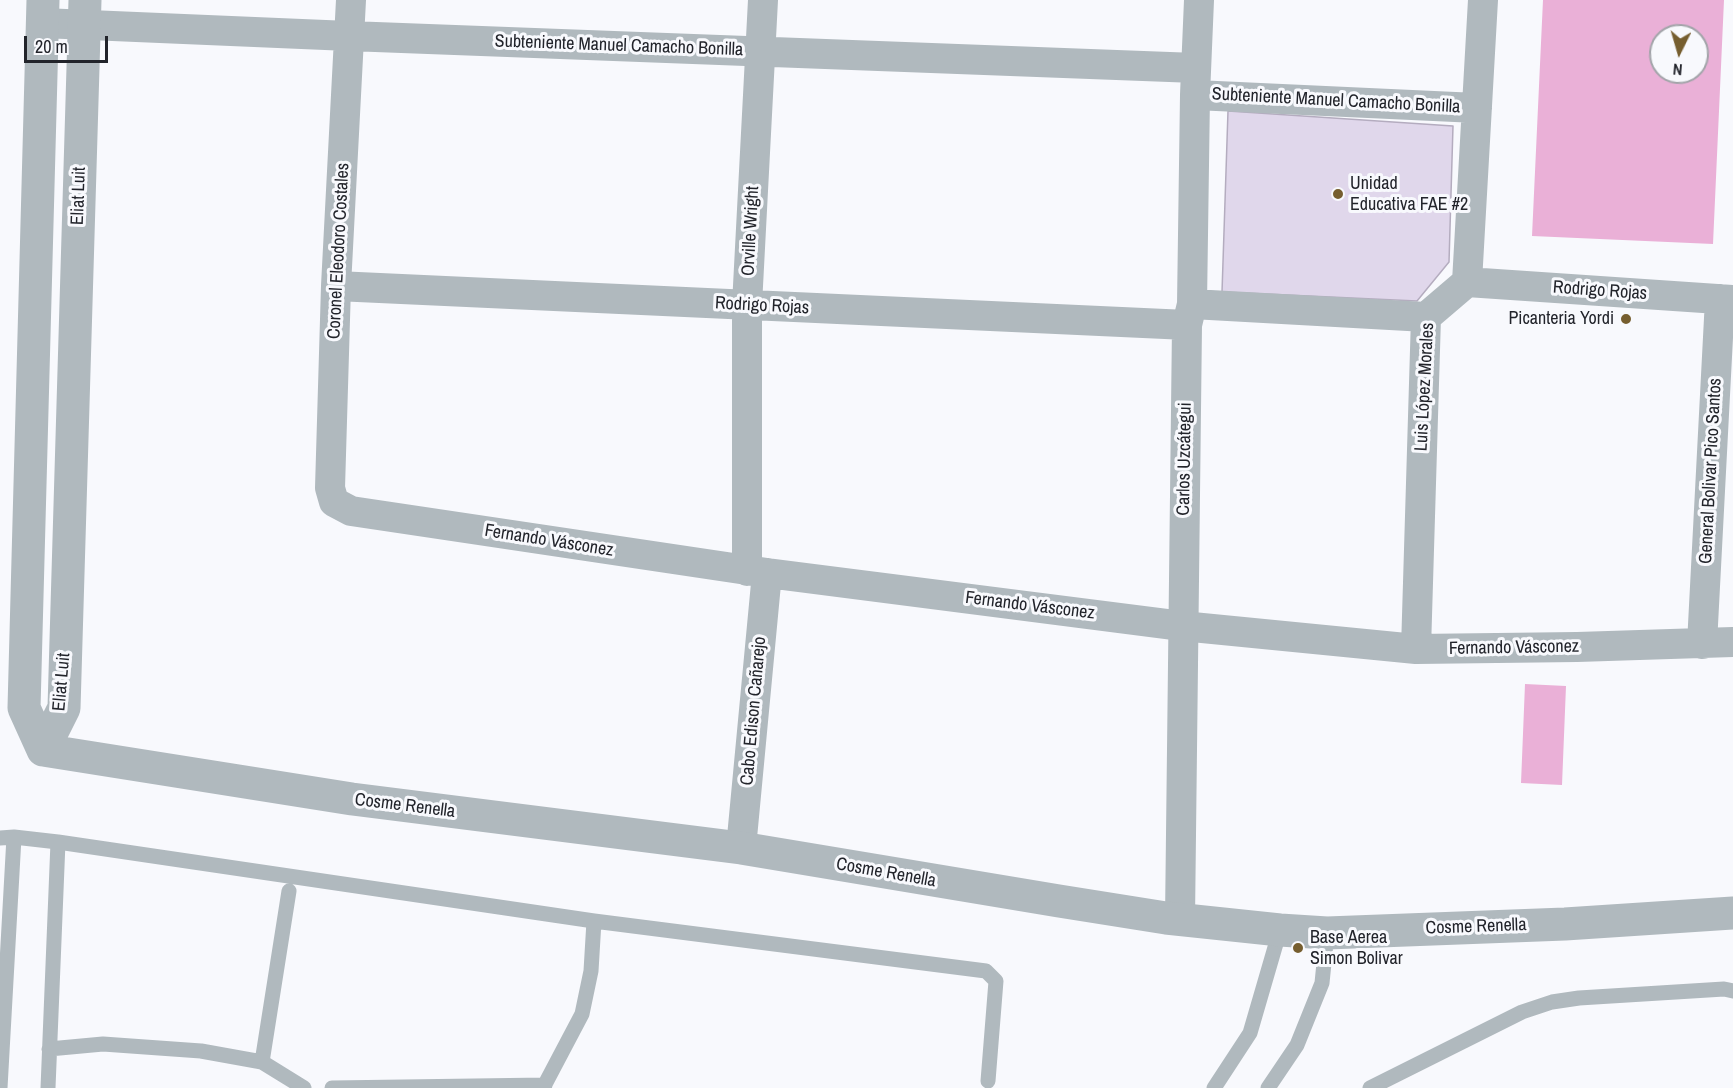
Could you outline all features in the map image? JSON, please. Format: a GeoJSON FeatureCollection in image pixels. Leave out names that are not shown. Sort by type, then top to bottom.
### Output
{"type":"FeatureCollection","features":[{"type":"Feature","properties":{"kind":"street","name":"Coronel Eleodoro Costales"},"geometry":{"type":"LineString","coordinates":[[334,502],[330,488],[336,286],[351,0]]}},
{"type":"Feature","properties":{"kind":"street","name":"Orville Wright"},"geometry":{"type":"LineString","coordinates":[[757,572],[747,305],[763,0]]}},
{"type":"Feature","properties":{"kind":"street","name":"Carlos Uzcátegui"},"geometry":{"type":"LineString","coordinates":[[1180,919],[1182,626],[1199,0]]}},
{"type":"Feature","properties":{"kind":"street"},"geometry":{"type":"LineString","coordinates":[[1467,282],[1483,0]]}},
{"type":"Feature","properties":{"kind":"street","name":"Subteniente Manuel Camacho Bonilla"},"geometry":{"type":"LineString","coordinates":[[43,11],[84,12],[349,36],[760,51],[1196,81],[1477,108]]}},
{"type":"Feature","properties":{"kind":"street","name":"Eliat Luit"},"geometry":{"type":"LineString","coordinates":[[43,11],[24,708],[43,750]]}},
{"type":"Feature","properties":{"kind":"street","name":"Eliat Luit"},"geometry":{"type":"LineString","coordinates":[[43,750],[64,708],[84,12]]}},
{"type":"Feature","properties":{"kind":"street","name":"Rodrigo Rojas"},"geometry":{"type":"LineString","coordinates":[[1467,282],[1726,299]]}},
{"type":"Feature","properties":{"kind":"street","name":"Luis López Morales"},"geometry":{"type":"LineString","coordinates":[[1416,649],[1426,316],[1467,282]]}},
{"type":"Feature","properties":{"kind":"street","name":"Rodrigo Rojas"},"geometry":{"type":"LineString","coordinates":[[336,286],[747,305],[1190,315],[1426,316]]}},
{"type":"Feature","properties":{"kind":"street","name":"General Bolivar Pico Santos"},"geometry":{"type":"LineString","coordinates":[[1701,644],[1726,299]]}},
{"type":"Feature","properties":{"kind":"street","name":"Fernando Vásconez"},"geometry":{"type":"LineString","coordinates":[[334,502],[351,511],[757,572],[1182,626],[1416,649],[1733,642]]}},
{"type":"Feature","properties":{"kind":"street","name":"Cabo Edison Cañarejo"},"geometry":{"type":"LineString","coordinates":[[741,848],[757,572]]}},
{"type":"Feature","properties":{"kind":"street","name":"Cosme Renella"},"geometry":{"type":"LineString","coordinates":[[43,750],[352,799],[741,848],[1047,900],[1180,919],[1280,930],[1326,933],[1565,924],[1733,913]]}},
{"type":"Feature","properties":{"kind":"lane"},"geometry":{"type":"LineString","coordinates":[[0,1088],[7,837],[58,842],[594,921],[986,971],[996,981],[988,1081]]}},
{"type":"Feature","properties":{"kind":"lane"},"geometry":{"type":"LineString","coordinates":[[48,1088],[58,842]]}},
{"type":"Feature","properties":{"kind":"lane"},"geometry":{"type":"LineString","coordinates":[[262,1062],[289,891]]}},
{"type":"Feature","properties":{"kind":"lane"},"geometry":{"type":"LineString","coordinates":[[332,1088],[544,1086],[582,1014],[591,971],[594,921]]}},
{"type":"Feature","properties":{"kind":"lane"},"geometry":{"type":"LineString","coordinates":[[1214,1088],[1250,1033],[1280,930]]}},
{"type":"Feature","properties":{"kind":"lane"},"geometry":{"type":"LineString","coordinates":[[1268,1088],[1297,1045],[1322,983],[1326,933]]}},
{"type":"Feature","properties":{"kind":"lane"},"geometry":{"type":"LineString","coordinates":[[1370,1088],[1522,1012],[1552,1002],[1579,998],[1724,989],[1733,991]]}},
{"type":"Feature","properties":{"kind":"lane"},"geometry":{"type":"LineString","coordinates":[[49,1049],[102,1044],[201,1051],[262,1062],[303,1088]]}},
{"type":"Feature","properties":{"kind":"shaded area"},"geometry":{"type":"Polygon","coordinates":[[[1543,0],[1724,0],[1713,244],[1532,236],[1543,0]]]}},
{"type":"Feature","properties":{"kind":"shaded area"},"geometry":{"type":"Polygon","coordinates":[[[1525,684],[1566,686],[1562,785],[1521,783],[1525,684]]]}},
{"type":"Feature","properties":{"kind":"building","name":"Unidad Educativa FAE #2"},"geometry":{"type":"Polygon","coordinates":[[[1228,111],[1453,126],[1449,262],[1417,301],[1222,292],[1228,111]]]}},
{"type":"Feature","properties":{"kind":"place","name":"Unidad Educativa FAE #2"},"geometry":{"type":"Point","coordinates":[1338,194]}},
{"type":"Feature","properties":{"kind":"place","name":"Picanteria Yordi"},"geometry":{"type":"Point","coordinates":[1626,319]}},
{"type":"Feature","properties":{"kind":"place","name":"Base Aerea Simon Bolivar"},"geometry":{"type":"Point","coordinates":[1298,948]}}]}
